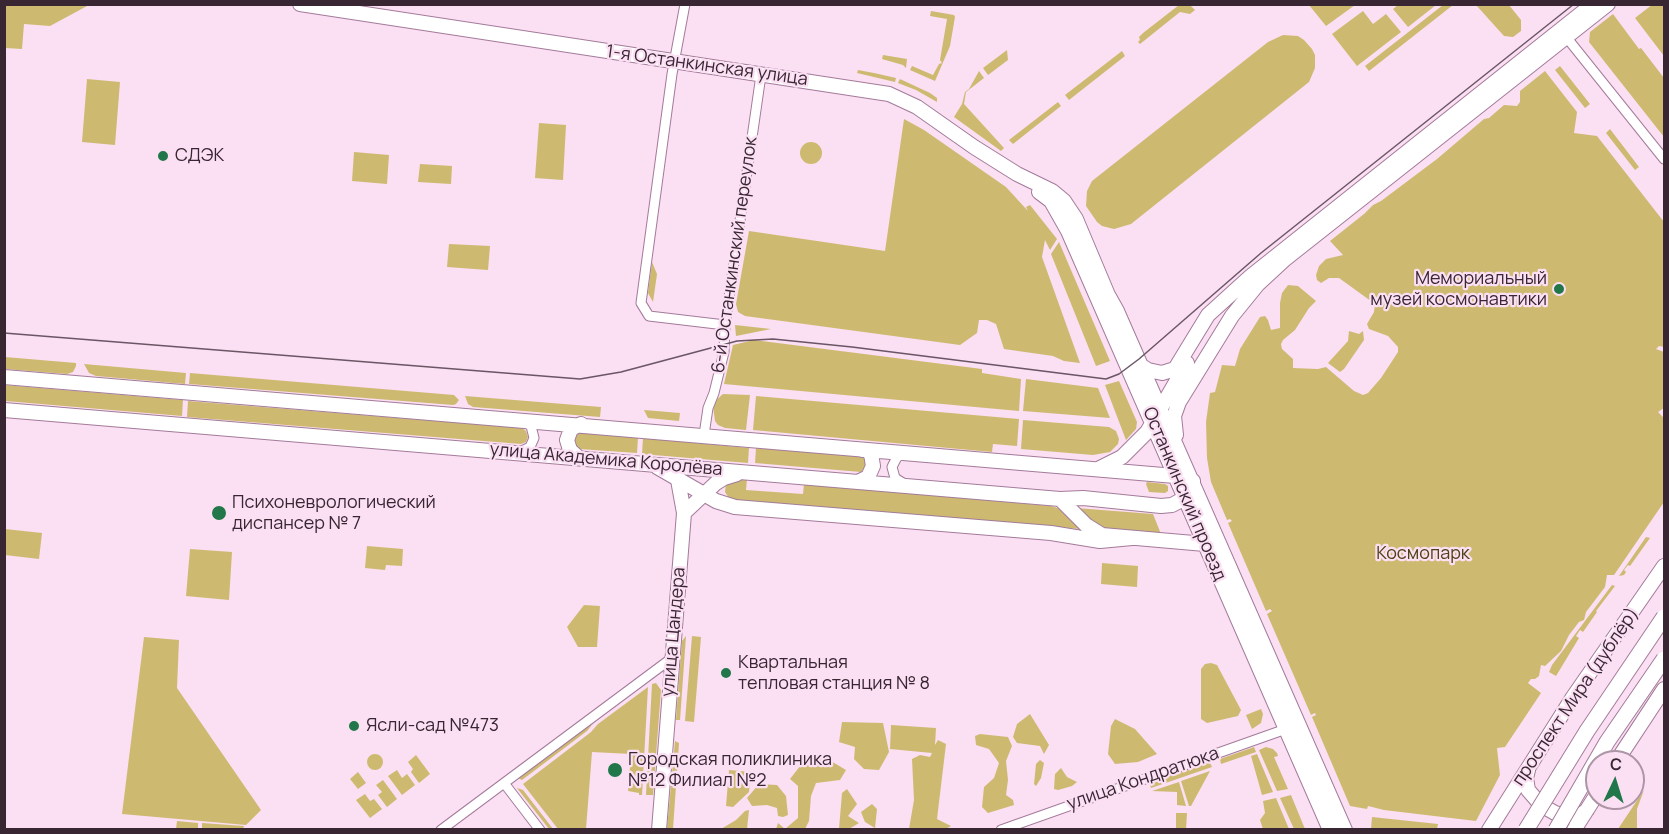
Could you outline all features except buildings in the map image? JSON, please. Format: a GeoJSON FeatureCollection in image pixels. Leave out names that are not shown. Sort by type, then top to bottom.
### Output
{"type":"FeatureCollection","features":[{"type":"Feature","properties":{"kind":"main road"},"geometry":{"type":"LineString","coordinates":[[1526,830],[1587,731],[1665,617]]}},
{"type":"Feature","properties":{"kind":"main road"},"geometry":{"type":"LineString","coordinates":[[1556,830],[1607,742],[1665,659]]}},
{"type":"Feature","properties":{"kind":"street","name":"1-я Останкинская улица"},"geometry":{"type":"LineString","coordinates":[[300,4],[872,90],[903,99],[917,106],[974,147],[1017,174],[1052,191],[1064,201],[1076,219]]}},
{"type":"Feature","properties":{"kind":"street"},"geometry":{"type":"LineString","coordinates":[[685,4],[674,62],[641,303],[649,316],[725,325]]}},
{"type":"Feature","properties":{"kind":"street"},"geometry":{"type":"LineString","coordinates":[[1183,460],[1174,428],[1177,406],[1219,336],[1246,297],[1284,260],[1564,34],[1593,4]]}},
{"type":"Feature","properties":{"kind":"street"},"geometry":{"type":"LineString","coordinates":[[1140,365],[1154,372],[1167,373],[1175,369],[1205,320],[1279,253],[1564,34],[1608,4]]}},
{"type":"Feature","properties":{"kind":"street"},"geometry":{"type":"LineString","coordinates":[[1564,34],[1665,159]]}},
{"type":"Feature","properties":{"kind":"street","name":"6-й Останкинский переулок"},"geometry":{"type":"LineString","coordinates":[[704,435],[708,408],[724,352],[725,325],[761,75]]}},
{"type":"Feature","properties":{"kind":"street","name":"Останкинский проезд"},"geometry":{"type":"LineString","coordinates":[[1017,174],[1051,201],[1061,217],[1330,830]]}},
{"type":"Feature","properties":{"kind":"street","name":"Останкинский проезд"},"geometry":{"type":"LineString","coordinates":[[1076,219],[1345,830]]}},
{"type":"Feature","properties":{"kind":"street"},"geometry":{"type":"LineString","coordinates":[[1089,468],[1103,467],[1117,461],[1142,438],[1153,424],[1227,299]]}},
{"type":"Feature","properties":{"kind":"street","name":"улица Академика Королёва"},"geometry":{"type":"LineString","coordinates":[[4,377],[1089,468],[1186,477],[1193,482]]}},
{"type":"Feature","properties":{"kind":"street","name":"улица Академика Королёва"},"geometry":{"type":"LineString","coordinates":[[4,410],[1060,499],[1083,498],[1167,506],[1185,498]]}},
{"type":"Feature","properties":{"kind":"street"},"geometry":{"type":"LineString","coordinates":[[520,452],[530,447],[534,438],[531,426],[521,420]]}},
{"type":"Feature","properties":{"kind":"street"},"geometry":{"type":"LineString","coordinates":[[579,458],[570,450],[567,440],[570,429],[581,424]]}},
{"type":"Feature","properties":{"kind":"street"},"geometry":{"type":"LineString","coordinates":[[858,482],[868,477],[873,466],[871,454],[866,450],[860,450]]}},
{"type":"Feature","properties":{"kind":"street"},"geometry":{"type":"LineString","coordinates":[[906,454],[897,457],[892,467],[895,478],[908,486]]}},
{"type":"Feature","properties":{"kind":"street"},"geometry":{"type":"LineString","coordinates":[[652,464],[716,501],[735,507],[1051,533],[1100,541],[1132,538]]}},
{"type":"Feature","properties":{"kind":"street"},"geometry":{"type":"LineString","coordinates":[[684,513],[724,478],[748,473]]}},
{"type":"Feature","properties":{"kind":"street","name":"улица Цандера"},"geometry":{"type":"LineString","coordinates":[[659,830],[684,513],[678,480]]}},
{"type":"Feature","properties":{"kind":"street"},"geometry":{"type":"LineString","coordinates":[[1185,498],[1193,489],[1193,482]]}},
{"type":"Feature","properties":{"kind":"street"},"geometry":{"type":"LineString","coordinates":[[1060,499],[1096,532],[1109,536],[1205,544]]}},
{"type":"Feature","properties":{"kind":"street","name":"проспект Мира (дублёр)"},"geometry":{"type":"LineString","coordinates":[[1489,830],[1573,696],[1665,566]]}},
{"type":"Feature","properties":{"kind":"street"},"geometry":{"type":"LineString","coordinates":[[441,830],[672,658]]}},
{"type":"Feature","properties":{"kind":"street"},"geometry":{"type":"LineString","coordinates":[[1624,750],[1665,689]]}},
{"type":"Feature","properties":{"kind":"street","name":"улица Кондратюка"},"geometry":{"type":"LineString","coordinates":[[1000,830],[1286,729]]}},
{"type":"Feature","properties":{"kind":"street"},"geometry":{"type":"LineString","coordinates":[[1529,767],[1526,777],[1528,790],[1541,805],[1555,813],[1572,817],[1587,810]]}},
{"type":"Feature","properties":{"kind":"street"},"geometry":{"type":"LineString","coordinates":[[504,783],[540,830]]}},
{"type":"Feature","properties":{"kind":"street"},"geometry":{"type":"LineString","coordinates":[[1574,830],[1587,810]]}},
{"type":"Feature","properties":{"kind":"green space"},"geometry":{"type":"Polygon","coordinates":[[[1653,4],[1664,5],[1664,56],[1635,18],[1653,4]]]}},
{"type":"Feature","properties":{"kind":"green space"},"geometry":{"type":"Polygon","coordinates":[[[5,5],[89,5],[50,26],[24,24],[22,49],[5,48],[5,5]]]}},
{"type":"Feature","properties":{"kind":"green space"},"geometry":{"type":"Polygon","coordinates":[[[1179,5],[1190,5],[1195,10],[1190,14],[1180,12],[1140,44],[1138,42],[1143,33],[1179,5]]]}},
{"type":"Feature","properties":{"kind":"green space"},"geometry":{"type":"Polygon","coordinates":[[[1309,5],[1355,5],[1326,26],[1309,5]]]}},
{"type":"Feature","properties":{"kind":"green space"},"geometry":{"type":"Polygon","coordinates":[[[1398,5],[1436,5],[1408,27],[1393,9],[1398,5]]]}},
{"type":"Feature","properties":{"kind":"green space"},"geometry":{"type":"Polygon","coordinates":[[[1443,5],[1453,5],[1369,71],[1365,66],[1443,5]]]}},
{"type":"Feature","properties":{"kind":"green space"},"geometry":{"type":"Polygon","coordinates":[[[1476,5],[1509,5],[1521,20],[1521,31],[1513,37],[1504,36],[1476,5]]]}},
{"type":"Feature","properties":{"kind":"green space"},"geometry":{"type":"Polygon","coordinates":[[[931,11],[955,17],[950,46],[935,81],[910,70],[912,66],[933,75],[942,63],[940,60],[947,19],[930,16],[931,11]]]}},
{"type":"Feature","properties":{"kind":"green space"},"geometry":{"type":"Polygon","coordinates":[[[1363,11],[1373,24],[1386,14],[1401,32],[1357,66],[1332,34],[1363,11]]]}},
{"type":"Feature","properties":{"kind":"green space"},"geometry":{"type":"Polygon","coordinates":[[[1613,14],[1664,78],[1664,137],[1589,42],[1590,32],[1613,14]]]}},
{"type":"Feature","properties":{"kind":"green space"},"geometry":{"type":"Polygon","coordinates":[[[1283,35],[1298,36],[1312,49],[1315,55],[1315,68],[1309,82],[1131,224],[1114,229],[1097,222],[1086,206],[1087,191],[1092,181],[1268,42],[1283,35]]]}},
{"type":"Feature","properties":{"kind":"green space"},"geometry":{"type":"Polygon","coordinates":[[[1007,50],[1008,60],[988,75],[983,68],[1007,50]]]}},
{"type":"Feature","properties":{"kind":"green space"},"geometry":{"type":"Polygon","coordinates":[[[1122,51],[1125,56],[1069,100],[1065,95],[1122,51]]]}},
{"type":"Feature","properties":{"kind":"green space"},"geometry":{"type":"Polygon","coordinates":[[[883,55],[907,59],[906,68],[882,59],[883,55]]]}},
{"type":"Feature","properties":{"kind":"green space"},"geometry":{"type":"Polygon","coordinates":[[[1560,66],[1590,104],[1585,108],[1555,70],[1560,66]]]}},
{"type":"Feature","properties":{"kind":"green space"},"geometry":{"type":"Polygon","coordinates":[[[858,70],[896,78],[895,82],[857,73],[858,70]]]}},
{"type":"Feature","properties":{"kind":"green space"},"geometry":{"type":"Polygon","coordinates":[[[979,71],[984,78],[966,92],[964,104],[1004,148],[1001,151],[954,117],[962,104],[965,92],[979,71]]]}},
{"type":"Feature","properties":{"kind":"green space","name":"Космопарк"},"geometry":{"type":"Polygon","coordinates":[[[1545,71],[1577,112],[1574,133],[1597,136],[1664,222],[1664,347],[1659,346],[1656,349],[1664,352],[1664,408],[1658,412],[1664,418],[1664,502],[1614,575],[1607,575],[1605,587],[1586,612],[1584,620],[1579,622],[1569,635],[1561,651],[1545,666],[1541,665],[1539,676],[1528,683],[1541,693],[1505,747],[1497,748],[1500,775],[1476,821],[1368,806],[1367,809],[1350,806],[1312,717],[1316,715],[1315,713],[1311,715],[1267,614],[1272,611],[1270,609],[1266,611],[1228,523],[1232,521],[1227,520],[1211,482],[1207,458],[1206,422],[1210,393],[1215,392],[1222,365],[1235,366],[1240,349],[1260,317],[1265,316],[1271,330],[1280,328],[1280,303],[1282,293],[1288,285],[1298,286],[1316,301],[1295,330],[1281,344],[1282,349],[1293,359],[1293,368],[1326,367],[1354,391],[1363,395],[1368,393],[1398,352],[1398,347],[1388,336],[1369,329],[1367,324],[1374,312],[1375,304],[1339,278],[1329,278],[1321,283],[1317,280],[1319,266],[1326,259],[1343,255],[1330,241],[1373,205],[1437,159],[1484,119],[1489,118],[1504,105],[1517,106],[1520,102],[1520,91],[1545,71]]]}},
{"type":"Feature","properties":{"kind":"green space"},"geometry":{"type":"Polygon","coordinates":[[[87,79],[120,82],[115,145],[82,142],[87,79]]]}},
{"type":"Feature","properties":{"kind":"green space"},"geometry":{"type":"Polygon","coordinates":[[[900,79],[930,93],[937,98],[937,102],[898,83],[900,79]]]}},
{"type":"Feature","properties":{"kind":"green space"},"geometry":{"type":"Polygon","coordinates":[[[1058,102],[1061,106],[1013,144],[1009,140],[1058,102]]]}},
{"type":"Feature","properties":{"kind":"green space"},"geometry":{"type":"Polygon","coordinates":[[[904,119],[924,130],[1006,187],[1028,211],[1026,207],[1030,205],[1057,239],[1050,250],[1045,240],[1042,257],[1080,363],[1064,361],[1053,356],[1004,349],[996,324],[987,320],[979,320],[977,333],[960,345],[745,316],[738,312],[736,304],[749,231],[885,251],[904,119]]]}},
{"type":"Feature","properties":{"kind":"green space"},"geometry":{"type":"Polygon","coordinates":[[[539,123],[566,125],[563,180],[535,178],[539,123]]]}},
{"type":"Feature","properties":{"kind":"green space"},"geometry":{"type":"Polygon","coordinates":[[[1610,129],[1639,167],[1635,170],[1606,133],[1610,129]]]}},
{"type":"Feature","properties":{"kind":"green space"},"geometry":{"type":"Polygon","coordinates":[[[811,142],[819,145],[822,153],[819,161],[811,164],[803,161],[800,153],[803,145],[811,142]]]}},
{"type":"Feature","properties":{"kind":"green space"},"geometry":{"type":"Polygon","coordinates":[[[354,152],[389,155],[387,184],[352,181],[354,152]]]}},
{"type":"Feature","properties":{"kind":"green space"},"geometry":{"type":"Polygon","coordinates":[[[420,164],[452,166],[451,184],[418,182],[420,164]]]}},
{"type":"Feature","properties":{"kind":"green space"},"geometry":{"type":"Polygon","coordinates":[[[1059,242],[1110,361],[1096,366],[1051,254],[1059,242]]]}},
{"type":"Feature","properties":{"kind":"green space"},"geometry":{"type":"Polygon","coordinates":[[[449,244],[490,246],[488,270],[447,267],[449,244]]]}},
{"type":"Feature","properties":{"kind":"green space"},"geometry":{"type":"Polygon","coordinates":[[[652,262],[657,274],[653,302],[648,293],[652,262]]]}},
{"type":"Feature","properties":{"kind":"green space"},"geometry":{"type":"Polygon","coordinates":[[[735,325],[771,329],[736,336],[735,325]]]}},
{"type":"Feature","properties":{"kind":"green space"},"geometry":{"type":"Polygon","coordinates":[[[1349,331],[1359,334],[1363,331],[1364,340],[1340,372],[1328,363],[1348,341],[1349,331]]]}},
{"type":"Feature","properties":{"kind":"green space"},"geometry":{"type":"Polygon","coordinates":[[[754,340],[982,369],[982,373],[1021,379],[1019,411],[724,384],[733,345],[754,340]]]}},
{"type":"Feature","properties":{"kind":"green space"},"geometry":{"type":"Polygon","coordinates":[[[5,357],[76,363],[76,366],[73,372],[67,374],[5,369],[5,357]]]}},
{"type":"Feature","properties":{"kind":"green space"},"geometry":{"type":"Polygon","coordinates":[[[84,364],[186,373],[185,384],[96,376],[89,373],[84,364]]]}},
{"type":"Feature","properties":{"kind":"green space"},"geometry":{"type":"Polygon","coordinates":[[[190,373],[454,395],[459,400],[453,405],[189,384],[190,373]]]}},
{"type":"Feature","properties":{"kind":"green space"},"geometry":{"type":"Polygon","coordinates":[[[1026,379],[1098,388],[1110,418],[1023,411],[1026,379]]]}},
{"type":"Feature","properties":{"kind":"green space"},"geometry":{"type":"Polygon","coordinates":[[[1119,381],[1137,422],[1136,429],[1126,440],[1105,385],[1119,381]]]}},
{"type":"Feature","properties":{"kind":"green space"},"geometry":{"type":"Polygon","coordinates":[[[5,385],[183,400],[182,416],[5,401],[5,385]]]}},
{"type":"Feature","properties":{"kind":"green space"},"geometry":{"type":"Polygon","coordinates":[[[723,394],[750,395],[746,430],[725,428],[715,421],[713,406],[723,394]]]}},
{"type":"Feature","properties":{"kind":"green space"},"geometry":{"type":"Polygon","coordinates":[[[465,396],[601,407],[600,417],[473,407],[468,404],[465,396]]]}},
{"type":"Feature","properties":{"kind":"green space"},"geometry":{"type":"Polygon","coordinates":[[[756,396],[1019,419],[1017,446],[993,444],[992,452],[753,430],[756,396]]]}},
{"type":"Feature","properties":{"kind":"green space"},"geometry":{"type":"Polygon","coordinates":[[[188,401],[522,428],[528,437],[526,442],[521,444],[187,417],[188,401]]]}},
{"type":"Feature","properties":{"kind":"green space"},"geometry":{"type":"Polygon","coordinates":[[[644,410],[680,413],[679,421],[648,418],[644,410]]]}},
{"type":"Feature","properties":{"kind":"green space"},"geometry":{"type":"Polygon","coordinates":[[[1023,420],[1109,427],[1116,431],[1118,444],[1110,452],[1093,455],[1021,449],[1023,420]]]}},
{"type":"Feature","properties":{"kind":"green space"},"geometry":{"type":"Polygon","coordinates":[[[581,432],[638,437],[637,453],[579,449],[574,446],[574,437],[581,432]]]}},
{"type":"Feature","properties":{"kind":"green space"},"geometry":{"type":"Polygon","coordinates":[[[643,438],[749,448],[748,463],[642,454],[643,438]]]}},
{"type":"Feature","properties":{"kind":"green space"},"geometry":{"type":"Polygon","coordinates":[[[756,448],[862,457],[866,460],[867,465],[861,472],[755,463],[756,448]]]}},
{"type":"Feature","properties":{"kind":"green space"},"geometry":{"type":"Polygon","coordinates":[[[736,479],[747,479],[746,490],[803,494],[804,484],[1051,506],[1064,510],[1080,529],[736,500],[729,498],[725,492],[726,483],[736,479]]]}},
{"type":"Feature","properties":{"kind":"green space"},"geometry":{"type":"Polygon","coordinates":[[[1147,482],[1165,484],[1168,486],[1168,491],[1165,493],[1149,492],[1147,482]]]}},
{"type":"Feature","properties":{"kind":"green space"},"geometry":{"type":"Polygon","coordinates":[[[1076,508],[1153,514],[1161,534],[1101,530],[1076,508]]]}},
{"type":"Feature","properties":{"kind":"green space"},"geometry":{"type":"Polygon","coordinates":[[[5,529],[42,533],[39,559],[5,555],[5,529]]]}},
{"type":"Feature","properties":{"kind":"green space"},"geometry":{"type":"Polygon","coordinates":[[[1646,537],[1650,538],[1630,566],[1628,565],[1624,570],[1626,572],[1624,575],[1619,576],[1646,537]]]}},
{"type":"Feature","properties":{"kind":"green space"},"geometry":{"type":"Polygon","coordinates":[[[367,546],[403,549],[402,566],[386,565],[385,570],[365,568],[367,546]]]}},
{"type":"Feature","properties":{"kind":"green space"},"geometry":{"type":"Polygon","coordinates":[[[190,549],[232,552],[229,600],[186,596],[190,549]]]}},
{"type":"Feature","properties":{"kind":"green space"},"geometry":{"type":"Polygon","coordinates":[[[1102,563],[1138,566],[1137,587],[1101,584],[1102,563]]]}},
{"type":"Feature","properties":{"kind":"green space"},"geometry":{"type":"Polygon","coordinates":[[[1612,585],[1615,586],[1583,632],[1580,630],[1576,636],[1579,638],[1556,676],[1549,672],[1552,665],[1612,585]]]}},
{"type":"Feature","properties":{"kind":"green space"},"geometry":{"type":"Polygon","coordinates":[[[584,605],[600,606],[597,647],[578,647],[567,627],[584,605]]]}},
{"type":"Feature","properties":{"kind":"green space"},"geometry":{"type":"Polygon","coordinates":[[[686,636],[680,720],[676,720],[682,641],[686,636]]]}},
{"type":"Feature","properties":{"kind":"green space"},"geometry":{"type":"Polygon","coordinates":[[[692,636],[701,637],[694,722],[685,721],[692,636]]]}},
{"type":"Feature","properties":{"kind":"green space"},"geometry":{"type":"Polygon","coordinates":[[[144,637],[179,640],[177,688],[261,810],[246,825],[122,814],[144,637]]]}},
{"type":"Feature","properties":{"kind":"green space"},"geometry":{"type":"Polygon","coordinates":[[[1205,664],[1217,665],[1241,710],[1238,716],[1207,723],[1201,719],[1201,669],[1205,664]]]}},
{"type":"Feature","properties":{"kind":"green space"},"geometry":{"type":"Polygon","coordinates":[[[656,683],[661,690],[653,795],[646,795],[652,684],[656,683]]]}},
{"type":"Feature","properties":{"kind":"green space"},"geometry":{"type":"Polygon","coordinates":[[[648,687],[642,795],[628,791],[631,754],[592,752],[586,829],[558,829],[523,784],[648,687]]]}},
{"type":"Feature","properties":{"kind":"green space"},"geometry":{"type":"Polygon","coordinates":[[[1261,709],[1263,714],[1261,723],[1252,729],[1246,715],[1261,709]]]}},
{"type":"Feature","properties":{"kind":"green space"},"geometry":{"type":"Polygon","coordinates":[[[1030,714],[1049,745],[1044,754],[1040,746],[1017,743],[1013,737],[1017,724],[1030,714]]]}},
{"type":"Feature","properties":{"kind":"green space"},"geometry":{"type":"Polygon","coordinates":[[[1115,719],[1135,729],[1157,754],[1138,762],[1115,764],[1108,754],[1111,726],[1115,719]]]}},
{"type":"Feature","properties":{"kind":"green space"},"geometry":{"type":"Polygon","coordinates":[[[595,721],[587,731],[522,780],[518,778],[595,721]]]}},
{"type":"Feature","properties":{"kind":"green space"},"geometry":{"type":"Polygon","coordinates":[[[842,722],[883,723],[889,752],[879,770],[864,769],[854,759],[855,747],[839,742],[842,722]]]}},
{"type":"Feature","properties":{"kind":"green space"},"geometry":{"type":"Polygon","coordinates":[[[891,725],[936,728],[935,745],[938,740],[946,744],[937,819],[951,826],[946,829],[909,829],[914,800],[912,759],[920,755],[930,757],[932,753],[890,749],[891,725]]]}},
{"type":"Feature","properties":{"kind":"green space"},"geometry":{"type":"Polygon","coordinates":[[[980,734],[1008,737],[1012,746],[1006,761],[1008,780],[1006,795],[1013,800],[1014,805],[988,813],[982,807],[984,787],[994,778],[999,763],[989,749],[976,745],[975,736],[980,734]]]}},
{"type":"Feature","properties":{"kind":"green space"},"geometry":{"type":"Polygon","coordinates":[[[675,741],[679,743],[673,829],[667,829],[675,741]]]}},
{"type":"Feature","properties":{"kind":"green space"},"geometry":{"type":"Polygon","coordinates":[[[1254,747],[1256,752],[1221,764],[1220,759],[1254,747]]]}},
{"type":"Feature","properties":{"kind":"green space"},"geometry":{"type":"Polygon","coordinates":[[[1266,747],[1277,753],[1278,756],[1274,757],[1288,789],[1277,791],[1259,750],[1266,747]]]}},
{"type":"Feature","properties":{"kind":"green space"},"geometry":{"type":"Polygon","coordinates":[[[372,754],[378,754],[383,762],[381,768],[372,770],[367,765],[367,759],[372,754]]]}},
{"type":"Feature","properties":{"kind":"green space"},"geometry":{"type":"Polygon","coordinates":[[[1257,754],[1273,792],[1262,795],[1251,756],[1257,754]]]}},
{"type":"Feature","properties":{"kind":"green space"},"geometry":{"type":"Polygon","coordinates":[[[416,755],[430,774],[419,783],[411,772],[413,769],[408,762],[416,755]]]}},
{"type":"Feature","properties":{"kind":"green space"},"geometry":{"type":"Polygon","coordinates":[[[826,758],[846,770],[840,780],[816,783],[811,796],[809,821],[805,829],[785,829],[798,818],[798,786],[790,779],[804,761],[826,758]]]}},
{"type":"Feature","properties":{"kind":"green space"},"geometry":{"type":"Polygon","coordinates":[[[1040,760],[1044,763],[1041,778],[1036,786],[1034,784],[1036,764],[1040,760]]]}},
{"type":"Feature","properties":{"kind":"green space"},"geometry":{"type":"Polygon","coordinates":[[[1210,763],[1212,767],[1151,788],[1149,782],[1210,763]]]}},
{"type":"Feature","properties":{"kind":"green space"},"geometry":{"type":"Polygon","coordinates":[[[1061,768],[1067,777],[1077,782],[1058,790],[1054,789],[1055,774],[1061,768]]]}},
{"type":"Feature","properties":{"kind":"green space"},"geometry":{"type":"Polygon","coordinates":[[[397,770],[402,778],[407,774],[415,785],[402,795],[388,776],[397,770]]]}},
{"type":"Feature","properties":{"kind":"green space"},"geometry":{"type":"Polygon","coordinates":[[[729,770],[751,772],[749,792],[733,807],[726,806],[729,770]]]}},
{"type":"Feature","properties":{"kind":"green space"},"geometry":{"type":"Polygon","coordinates":[[[1210,771],[1191,806],[1189,806],[1181,781],[1210,771]]]}},
{"type":"Feature","properties":{"kind":"green space"},"geometry":{"type":"Polygon","coordinates":[[[358,772],[366,783],[358,789],[350,779],[358,772]]]}},
{"type":"Feature","properties":{"kind":"green space"},"geometry":{"type":"Polygon","coordinates":[[[383,780],[397,799],[387,807],[378,795],[382,792],[376,785],[383,780]]]}},
{"type":"Feature","properties":{"kind":"green space"},"geometry":{"type":"Polygon","coordinates":[[[1179,782],[1186,806],[1177,805],[1177,792],[1152,791],[1179,782]]]}},
{"type":"Feature","properties":{"kind":"green space"},"geometry":{"type":"Polygon","coordinates":[[[759,784],[777,785],[786,796],[788,815],[778,816],[777,808],[767,805],[752,806],[747,798],[759,784]]]}},
{"type":"Feature","properties":{"kind":"green space"},"geometry":{"type":"Polygon","coordinates":[[[517,788],[523,790],[553,829],[549,829],[517,788]]]}},
{"type":"Feature","properties":{"kind":"green space"},"geometry":{"type":"Polygon","coordinates":[[[847,789],[857,804],[848,816],[859,823],[849,829],[839,829],[842,793],[847,789]]]}},
{"type":"Feature","properties":{"kind":"green space"},"geometry":{"type":"Polygon","coordinates":[[[365,794],[370,801],[374,799],[382,809],[370,818],[356,800],[365,794]]]}},
{"type":"Feature","properties":{"kind":"green space"},"geometry":{"type":"Polygon","coordinates":[[[1291,795],[1305,829],[1294,829],[1280,798],[1291,795]]]}},
{"type":"Feature","properties":{"kind":"green space"},"geometry":{"type":"Polygon","coordinates":[[[1276,798],[1289,829],[1263,829],[1260,820],[1265,813],[1263,801],[1276,798]]]}},
{"type":"Feature","properties":{"kind":"green space"},"geometry":{"type":"Polygon","coordinates":[[[872,804],[877,809],[875,828],[865,822],[861,812],[872,804]]]}},
{"type":"Feature","properties":{"kind":"green space"},"geometry":{"type":"Polygon","coordinates":[[[749,810],[747,829],[721,829],[745,811],[749,810]]]}},
{"type":"Feature","properties":{"kind":"green space"},"geometry":{"type":"Polygon","coordinates":[[[1631,810],[1637,810],[1637,829],[1618,829],[1631,810]]]}},
{"type":"Feature","properties":{"kind":"green space"},"geometry":{"type":"Polygon","coordinates":[[[1176,813],[1187,813],[1186,829],[1176,829],[1176,813]]]}},
{"type":"Feature","properties":{"kind":"green space"},"geometry":{"type":"Polygon","coordinates":[[[1372,817],[1438,824],[1437,829],[1371,829],[1372,817]]]}},
{"type":"Feature","properties":{"kind":"green space"},"geometry":{"type":"Polygon","coordinates":[[[177,821],[198,823],[198,829],[176,829],[177,821]]]}},
{"type":"Feature","properties":{"kind":"green space"},"geometry":{"type":"Polygon","coordinates":[[[202,823],[244,826],[243,829],[202,829],[202,823]]]}},
{"type":"Feature","properties":{"kind":"green space"},"geometry":{"type":"Polygon","coordinates":[[[778,823],[785,829],[776,829],[778,823]]]}},
{"type":"Feature","properties":{"kind":"tram line"},"geometry":{"type":"LineString","coordinates":[[4,333],[580,379],[621,372],[737,341],[773,339],[1106,379],[1119,374],[1139,359],[1261,253],[1574,4]]}},
{"type":"Feature","properties":{"kind":"place","name":"СДЭК"},"geometry":{"type":"Point","coordinates":[163,156]}},
{"type":"Feature","properties":{"kind":"place","name":"Мемориальный музей космонавтики"},"geometry":{"type":"Point","coordinates":[1559,289]}},
{"type":"Feature","properties":{"kind":"place","name":"Психоневрологический диспансер № 7"},"geometry":{"type":"Point","coordinates":[219,513]}},
{"type":"Feature","properties":{"kind":"place","name":"Квартальная тепловая станция № 8"},"geometry":{"type":"Point","coordinates":[726,673]}},
{"type":"Feature","properties":{"kind":"place","name":"Ясли-сад №473"},"geometry":{"type":"Point","coordinates":[354,726]}},
{"type":"Feature","properties":{"kind":"place","name":"Городская поликлиника №12 Филиал №2"},"geometry":{"type":"Point","coordinates":[615,770]}}]}
